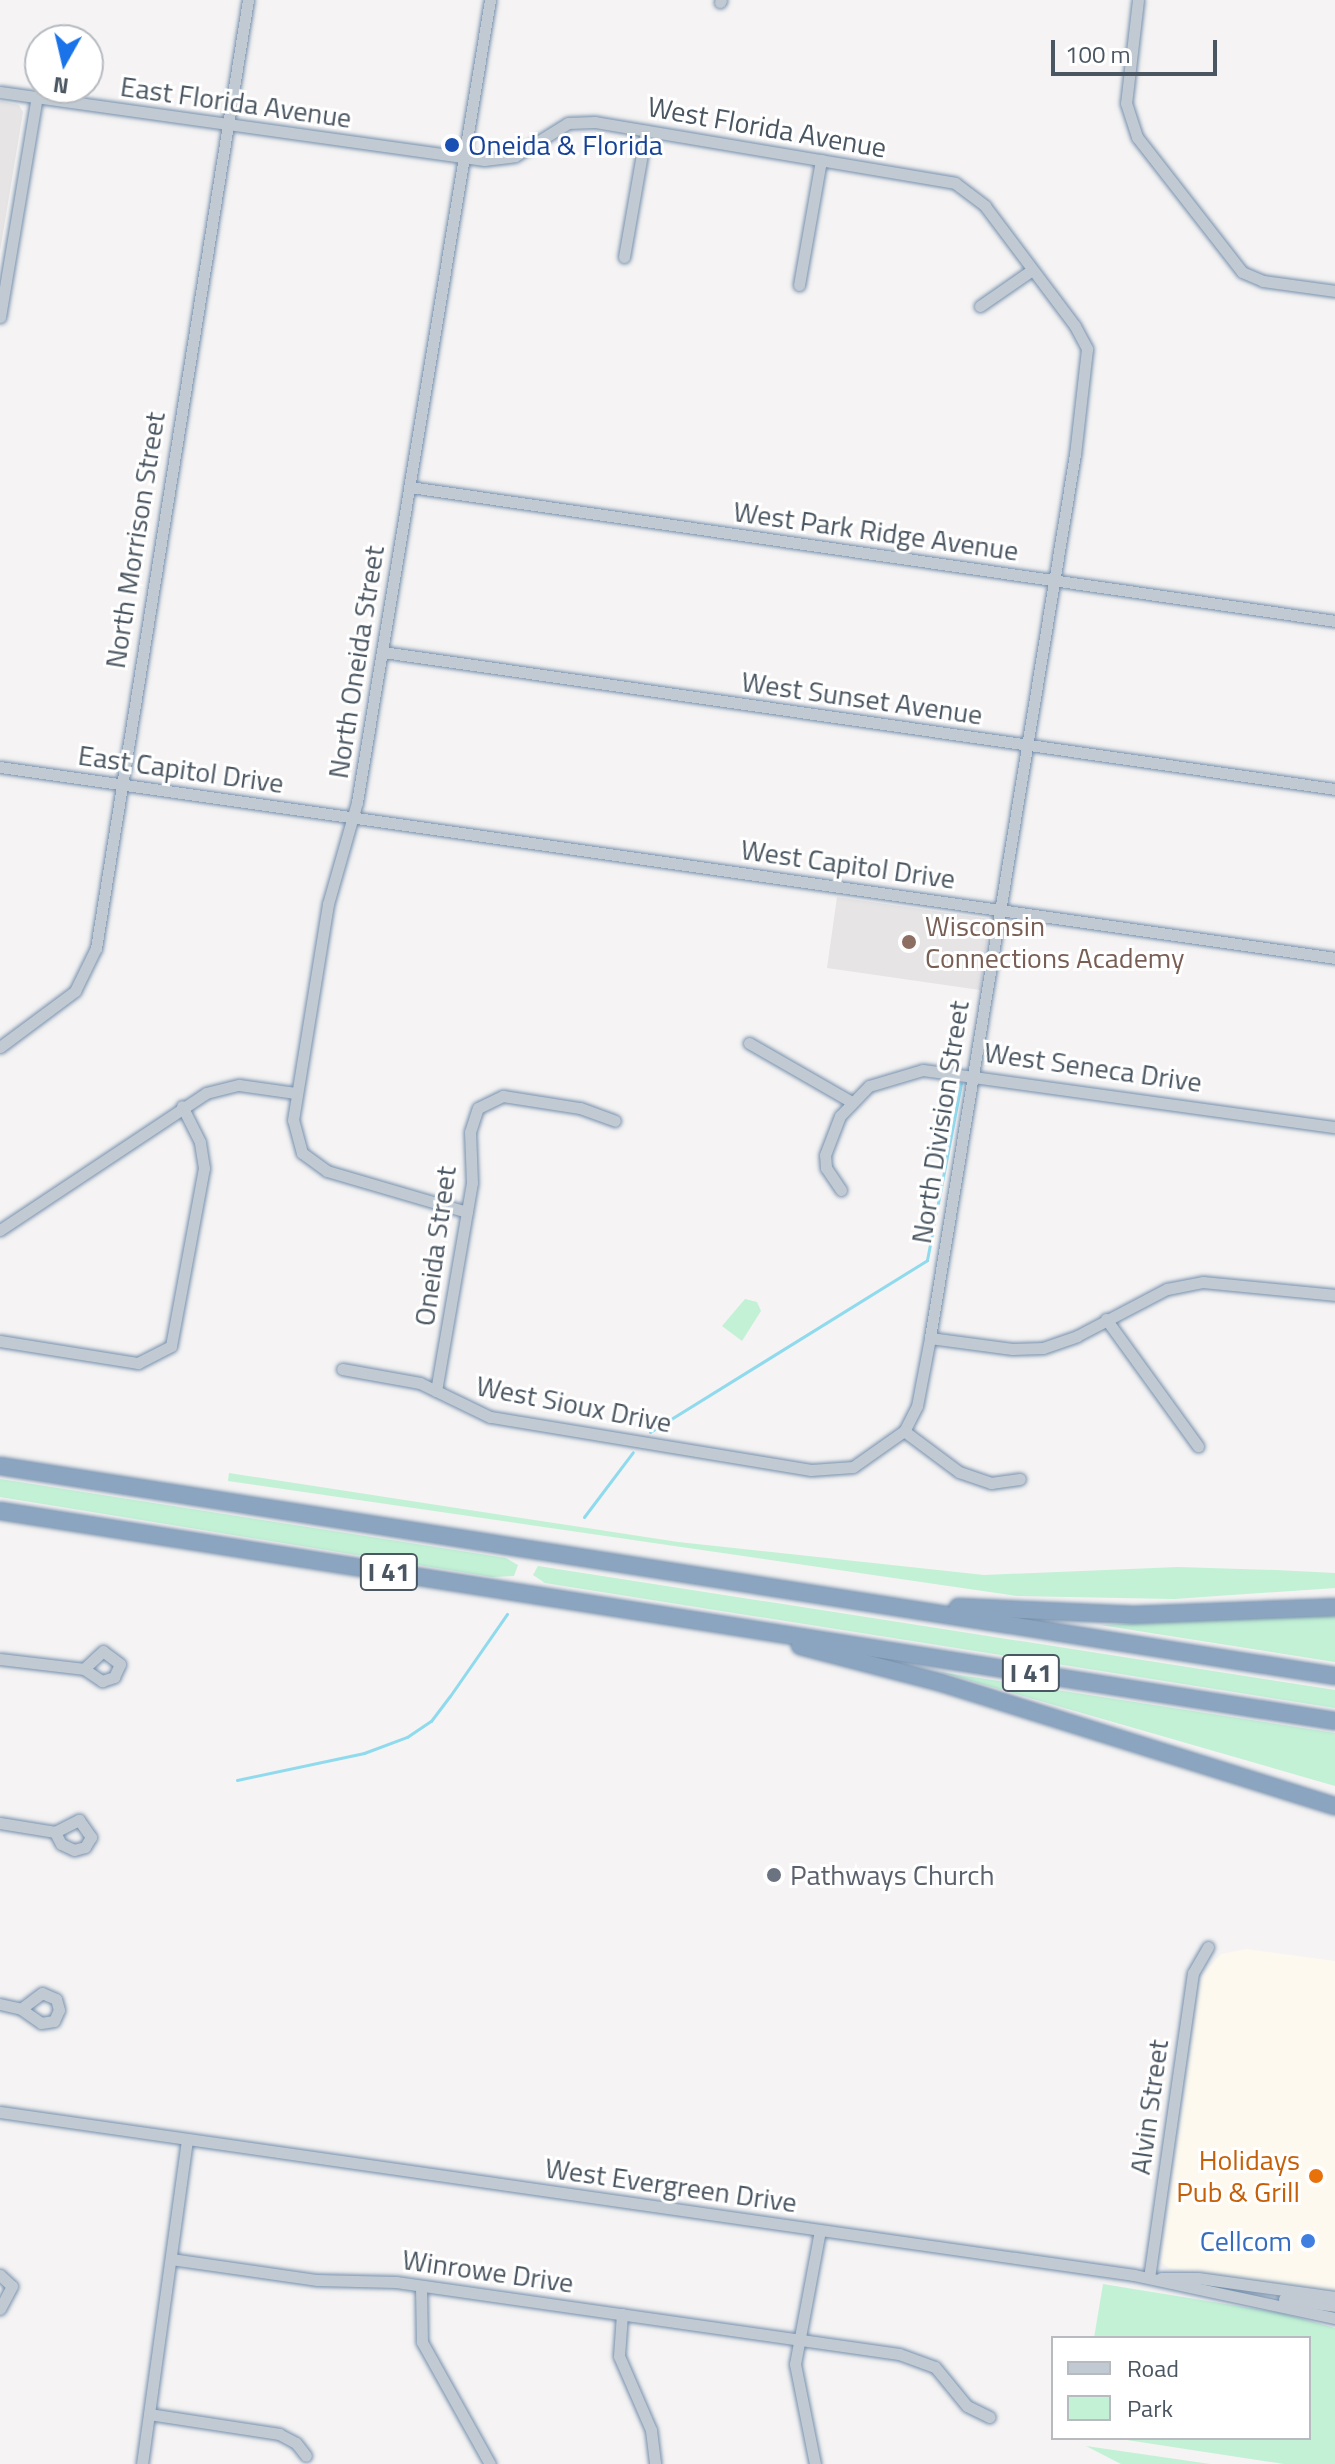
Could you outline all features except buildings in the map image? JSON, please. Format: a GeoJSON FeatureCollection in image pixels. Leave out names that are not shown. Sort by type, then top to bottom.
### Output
{"type":"FeatureCollection","features":[{"type":"Feature","properties":{"kind":"highway","name":"I 41"},"geometry":{"type":"LineString","coordinates":[[0,1466],[1335,1676]]}},
{"type":"Feature","properties":{"kind":"highway","name":"I 41"},"geometry":{"type":"LineString","coordinates":[[0,1511],[1335,1721]]}},
{"type":"Feature","properties":{"kind":"highway"},"geometry":{"type":"LineString","coordinates":[[890,1607],[921,1602],[1131,1615],[1335,1607]]}},
{"type":"Feature","properties":{"kind":"highway"},"geometry":{"type":"LineString","coordinates":[[726,1624],[942,1683],[1335,1806]]}},
{"type":"Feature","properties":{"kind":"street","name":"North Morrison Street"},"geometry":{"type":"LineString","coordinates":[[0,1047],[60,1005],[90,965],[248,0]]}},
{"type":"Feature","properties":{"kind":"street","name":"North Oneida Street"},"geometry":{"type":"LineString","coordinates":[[467,1212],[313,1163],[293,1132],[295,1093],[328,904],[355,818],[490,0]]}},
{"type":"Feature","properties":{"kind":"street"},"geometry":{"type":"LineString","coordinates":[[1138,0],[1126,103],[1137,137],[1242,272],[1263,281],[1335,291]]}},
{"type":"Feature","properties":{"kind":"street","name":"East Florida Avenue"},"geometry":{"type":"LineString","coordinates":[[0,92],[24,95]]}},
{"type":"Feature","properties":{"kind":"street"},"geometry":{"type":"LineString","coordinates":[[0,317],[36,104]]}},
{"type":"Feature","properties":{"kind":"street","name":"East Florida Avenue"},"geometry":{"type":"LineString","coordinates":[[85,104],[464,159]]}},
{"type":"Feature","properties":{"kind":"street","name":"West Florida Avenue"},"geometry":{"type":"LineString","coordinates":[[464,159],[515,156],[568,123],[595,122],[965,187],[1075,326],[1089,359],[1054,581]]}},
{"type":"Feature","properties":{"kind":"street"},"geometry":{"type":"LineString","coordinates":[[624,257],[646,131]]}},
{"type":"Feature","properties":{"kind":"street"},"geometry":{"type":"LineString","coordinates":[[799,285],[821,160]]}},
{"type":"Feature","properties":{"kind":"street"},"geometry":{"type":"LineString","coordinates":[[980,306],[1032,270]]}},
{"type":"Feature","properties":{"kind":"street","name":"West Park Ridge Avenue"},"geometry":{"type":"LineString","coordinates":[[410,487],[1335,621]]}},
{"type":"Feature","properties":{"kind":"street","name":"North Division Street"},"geometry":{"type":"LineString","coordinates":[[904,1431],[917,1406],[930,1338],[1054,581]]}},
{"type":"Feature","properties":{"kind":"street","name":"West Sunset Avenue"},"geometry":{"type":"LineString","coordinates":[[383,652],[1335,789]]}},
{"type":"Feature","properties":{"kind":"street","name":"East Capitol Drive"},"geometry":{"type":"LineString","coordinates":[[0,767],[355,818]]}},
{"type":"Feature","properties":{"kind":"street","name":"West Capitol Drive"},"geometry":{"type":"LineString","coordinates":[[355,818],[1335,958]]}},
{"type":"Feature","properties":{"kind":"street"},"geometry":{"type":"LineString","coordinates":[[749,1043],[850,1101],[832,1128],[825,1155],[826,1168],[841,1190]]}},
{"type":"Feature","properties":{"kind":"street","name":"West Seneca Drive"},"geometry":{"type":"LineString","coordinates":[[850,1101],[869,1086],[903,1073],[973,1074],[1335,1127]]}},
{"type":"Feature","properties":{"kind":"street"},"geometry":{"type":"LineString","coordinates":[[0,1230],[182,1106],[225,1086],[295,1093]]}},
{"type":"Feature","properties":{"kind":"street","name":"Oneida Street"},"geometry":{"type":"LineString","coordinates":[[436,1391],[467,1212],[473,1166],[470,1132],[478,1108],[503,1096],[580,1108],[615,1121]]}},
{"type":"Feature","properties":{"kind":"street"},"geometry":{"type":"LineString","coordinates":[[0,1341],[138,1363],[160,1355],[175,1338],[204,1168],[200,1142],[182,1106]]}},
{"type":"Feature","properties":{"kind":"street"},"geometry":{"type":"LineString","coordinates":[[930,1338],[1028,1349],[1057,1344],[1167,1289],[1203,1282],[1335,1295]]}},
{"type":"Feature","properties":{"kind":"street"},"geometry":{"type":"LineString","coordinates":[[1106,1319],[1198,1446]]}},
{"type":"Feature","properties":{"kind":"street","name":"West Sioux Drive"},"geometry":{"type":"LineString","coordinates":[[342,1369],[406,1379],[490,1417],[707,1454],[833,1471],[872,1458],[904,1431]]}},
{"type":"Feature","properties":{"kind":"street"},"geometry":{"type":"LineString","coordinates":[[904,1431],[959,1472],[991,1483],[1020,1479]]}},
{"type":"Feature","properties":{"kind":"street"},"geometry":{"type":"LineString","coordinates":[[0,1659],[84,1669]]}},
{"type":"Feature","properties":{"kind":"street"},"geometry":{"type":"LineString","coordinates":[[0,1823],[55,1832]]}},
{"type":"Feature","properties":{"kind":"street","name":"Alvin Street"},"geometry":{"type":"LineString","coordinates":[[1149,2278],[1193,1973],[1208,1947]]}},
{"type":"Feature","properties":{"kind":"street"},"geometry":{"type":"LineString","coordinates":[[0,2004],[21,2009]]}},
{"type":"Feature","properties":{"kind":"street","name":"West Evergreen Drive"},"geometry":{"type":"LineString","coordinates":[[0,2112],[1149,2278],[1198,2278],[1335,2297]]}},
{"type":"Feature","properties":{"kind":"street"},"geometry":{"type":"LineString","coordinates":[[142,2464],[187,2139]]}},
{"type":"Feature","properties":{"kind":"street"},"geometry":{"type":"LineString","coordinates":[[815,2464],[797,2381],[797,2339],[820,2231]]}},
{"type":"Feature","properties":{"kind":"street","name":"Winrowe Drive"},"geometry":{"type":"LineString","coordinates":[[171,2259],[317,2280],[421,2286],[797,2339],[925,2361],[945,2375],[967,2406],[990,2417]]}},
{"type":"Feature","properties":{"kind":"street"},"geometry":{"type":"LineString","coordinates":[[0,2275],[12,2286],[0,2309]]}},
{"type":"Feature","properties":{"kind":"street","name":"West Evergreen Drive"},"geometry":{"type":"LineString","coordinates":[[1149,2278],[1191,2292],[1244,2299],[1335,2318]]}},
{"type":"Feature","properties":{"kind":"street"},"geometry":{"type":"LineString","coordinates":[[421,2286],[422,2342],[490,2464]]}},
{"type":"Feature","properties":{"kind":"street"},"geometry":{"type":"LineString","coordinates":[[1244,2299],[1264,2296],[1335,2306]]}},
{"type":"Feature","properties":{"kind":"street"},"geometry":{"type":"LineString","coordinates":[[622,2314],[619,2356],[651,2430],[655,2464]]}},
{"type":"Feature","properties":{"kind":"street"},"geometry":{"type":"LineString","coordinates":[[149,2414],[279,2434],[296,2443],[306,2456]]}},
{"type":"Feature","properties":{"kind":"shaded area"},"geometry":{"type":"Polygon","coordinates":[[[0,101],[19,105],[23,112],[0,251],[0,101]]]}},
{"type":"Feature","properties":{"kind":"shaded area","name":"Wisconsin Connections Academy"},"geometry":{"type":"Polygon","coordinates":[[[837,897],[990,919],[980,990],[827,968],[837,897]]]}},
{"type":"Feature","properties":{"kind":"shaded area"},"geometry":{"type":"Polygon","coordinates":[[[1246,1949],[1335,1961],[1335,2293],[1169,2268],[1161,2262],[1200,1978],[1221,1954],[1246,1949]]]}},
{"type":"Feature","properties":{"kind":"green space"},"geometry":{"type":"Polygon","coordinates":[[[745,1299],[757,1302],[761,1311],[742,1341],[722,1326],[745,1299]]]}},
{"type":"Feature","properties":{"kind":"green space"},"geometry":{"type":"Polygon","coordinates":[[[229,1473],[678,1542],[984,1575],[1178,1567],[1275,1570],[1335,1573],[1335,1588],[1174,1599],[1017,1596],[228,1481],[229,1473]]]}},
{"type":"Feature","properties":{"kind":"green space"},"geometry":{"type":"Polygon","coordinates":[[[0,1479],[506,1558],[518,1565],[514,1576],[492,1577],[0,1497],[0,1479]]]}},
{"type":"Feature","properties":{"kind":"green space"},"geometry":{"type":"Polygon","coordinates":[[[538,1566],[1335,1690],[1335,1708],[545,1583],[533,1575],[538,1566]]]}},
{"type":"Feature","properties":{"kind":"green space"},"geometry":{"type":"Polygon","coordinates":[[[1300,1616],[1335,1616],[1335,1662],[1100,1625],[1300,1616]]]}},
{"type":"Feature","properties":{"kind":"green space"},"geometry":{"type":"Polygon","coordinates":[[[940,1672],[1335,1733],[1335,1786],[940,1672]]]}},
{"type":"Feature","properties":{"kind":"green space"},"geometry":{"type":"Polygon","coordinates":[[[1103,2284],[1281,2313],[1335,2328],[1335,2464],[1284,2464],[1127,2440],[1311,2440],[1311,2336],[1094,2336],[1103,2284]]]}},
{"type":"Feature","properties":{"kind":"green space"},"geometry":{"type":"Polygon","coordinates":[[[1086,2446],[1210,2464],[1121,2464],[1086,2446]]]}},
{"type":"Feature","properties":{"kind":"waterway"},"geometry":{"type":"LineString","coordinates":[[650,1432],[927,1260],[961,1083]]}},
{"type":"Feature","properties":{"kind":"waterway"},"geometry":{"type":"LineString","coordinates":[[584,1517],[633,1452]]}},
{"type":"Feature","properties":{"kind":"waterway"},"geometry":{"type":"LineString","coordinates":[[237,1780],[364,1753],[407,1737],[431,1721],[507,1614]]}},
{"type":"Feature","properties":{"kind":"place","name":"Oneida & Florida"},"geometry":{"type":"Point","coordinates":[452,145]}},
{"type":"Feature","properties":{"kind":"place","name":"Wisconsin Connections Academy"},"geometry":{"type":"Point","coordinates":[909,942]}},
{"type":"Feature","properties":{"kind":"place","name":"Pathways Church"},"geometry":{"type":"Point","coordinates":[774,1875]}},
{"type":"Feature","properties":{"kind":"place","name":"Holidays Pub & Grill"},"geometry":{"type":"Point","coordinates":[1316,2176]}},
{"type":"Feature","properties":{"kind":"place","name":"Cellcom"},"geometry":{"type":"Point","coordinates":[1308,2241]}}]}
